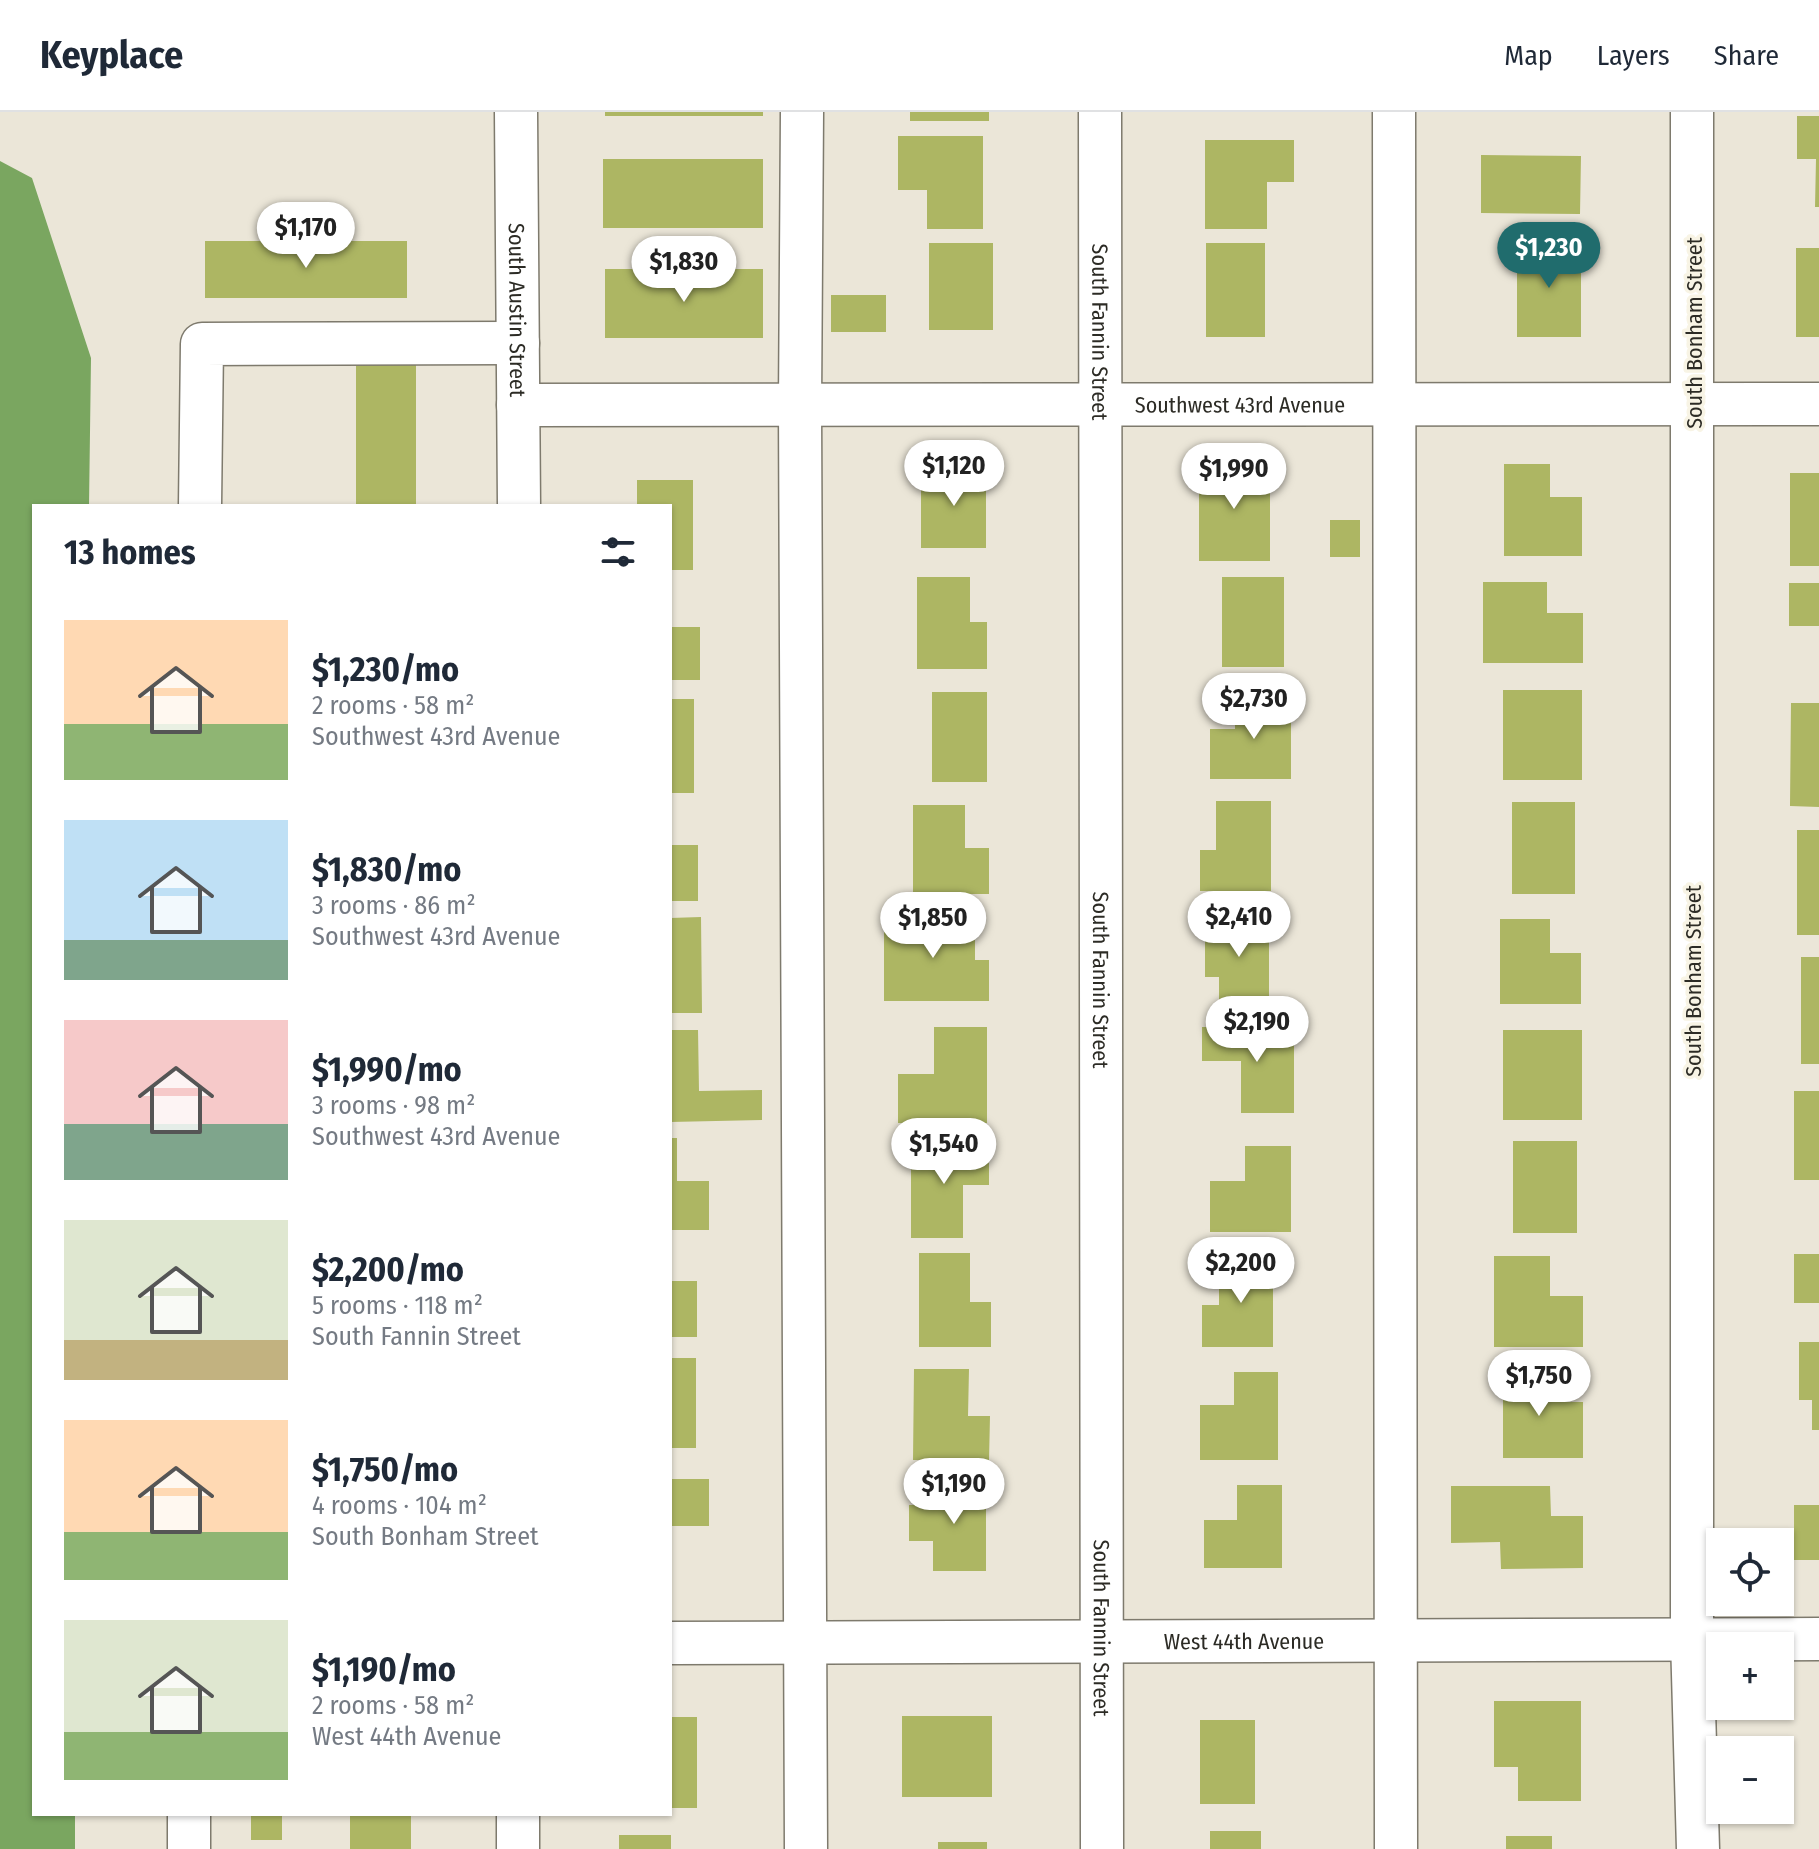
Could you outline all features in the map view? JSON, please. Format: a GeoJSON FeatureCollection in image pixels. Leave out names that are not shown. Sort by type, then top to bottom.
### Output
{"type":"FeatureCollection","features":[{"type":"Feature","properties":{"kind":"street","name":"South Austin Street"},"geometry":{"type":"LineString","coordinates":[[516,112],[519,504]]}},
{"type":"Feature","properties":{"kind":"street"},"geometry":{"type":"LineString","coordinates":[[802,112],[800,405],[806,1849]]}},
{"type":"Feature","properties":{"kind":"street","name":"South Fannin Street"},"geometry":{"type":"LineString","coordinates":[[1100,112],[1102,1849]]}},
{"type":"Feature","properties":{"kind":"street"},"geometry":{"type":"LineString","coordinates":[[1394,112],[1396,1849]]}},
{"type":"Feature","properties":{"kind":"street","name":"South Bonham Street"},"geometry":{"type":"LineString","coordinates":[[1692,112],[1695,404],[1692,1639],[1698,1849]]}},
{"type":"Feature","properties":{"kind":"street"},"geometry":{"type":"LineString","coordinates":[[200,504],[202,344],[518,343]]}},
{"type":"Feature","properties":{"kind":"street","name":"Southwest 43rd Avenue"},"geometry":{"type":"LineString","coordinates":[[518,405],[1819,404]]}},
{"type":"Feature","properties":{"kind":"street","name":"West 44th Avenue"},"geometry":{"type":"LineString","coordinates":[[672,1643],[1819,1639]]}},
{"type":"Feature","properties":{"kind":"street"},"geometry":{"type":"LineString","coordinates":[[189,1816],[189,1849]]}},
{"type":"Feature","properties":{"kind":"street"},"geometry":{"type":"LineString","coordinates":[[518,1816],[518,1849]]}},
{"type":"Feature","properties":{"kind":"shaded area"},"geometry":{"type":"Polygon","coordinates":[[[0,161],[32,178],[91,358],[89,504],[32,504],[32,1816],[75,1816],[75,1849],[0,1849],[0,161]]]}},
{"type":"Feature","properties":{"kind":"building"},"geometry":{"type":"Polygon","coordinates":[[[605,112],[763,112],[763,116],[605,116],[605,112]]]}},
{"type":"Feature","properties":{"kind":"building"},"geometry":{"type":"Polygon","coordinates":[[[910,112],[989,112],[989,121],[910,121],[910,112]]]}},
{"type":"Feature","properties":{"kind":"building"},"geometry":{"type":"Polygon","coordinates":[[[1797,116],[1819,116],[1819,207],[1815,207],[1816,159],[1797,159],[1797,116]]]}},
{"type":"Feature","properties":{"kind":"building"},"geometry":{"type":"Polygon","coordinates":[[[898,136],[983,136],[983,229],[927,229],[927,190],[898,190],[898,136]]]}},
{"type":"Feature","properties":{"kind":"building"},"geometry":{"type":"Polygon","coordinates":[[[1205,140],[1294,140],[1294,182],[1267,182],[1267,229],[1205,229],[1205,140]]]}},
{"type":"Feature","properties":{"kind":"building"},"geometry":{"type":"Polygon","coordinates":[[[1481,155],[1581,156],[1580,214],[1481,213],[1481,155]]]}},
{"type":"Feature","properties":{"kind":"building"},"geometry":{"type":"Polygon","coordinates":[[[603,159],[763,159],[763,228],[603,228],[603,159]]]}},
{"type":"Feature","properties":{"kind":"building"},"geometry":{"type":"Polygon","coordinates":[[[205,241],[407,241],[407,298],[205,298],[205,241]]]}},
{"type":"Feature","properties":{"kind":"building"},"geometry":{"type":"Polygon","coordinates":[[[929,243],[993,243],[993,330],[929,330],[929,243]]]}},
{"type":"Feature","properties":{"kind":"building"},"geometry":{"type":"Polygon","coordinates":[[[1206,243],[1265,243],[1265,337],[1206,337],[1206,243]]]}},
{"type":"Feature","properties":{"kind":"building"},"geometry":{"type":"Polygon","coordinates":[[[1517,243],[1581,243],[1581,337],[1517,337],[1517,243]]]}},
{"type":"Feature","properties":{"kind":"building"},"geometry":{"type":"Polygon","coordinates":[[[1796,248],[1819,248],[1819,337],[1796,337],[1796,248]]]}},
{"type":"Feature","properties":{"kind":"building"},"geometry":{"type":"Polygon","coordinates":[[[605,269],[763,269],[763,338],[605,338],[605,269]]]}},
{"type":"Feature","properties":{"kind":"building"},"geometry":{"type":"Polygon","coordinates":[[[831,295],[886,295],[886,332],[831,332],[831,295]]]}},
{"type":"Feature","properties":{"kind":"building"},"geometry":{"type":"Polygon","coordinates":[[[356,364],[416,364],[416,504],[356,504],[356,364]]]}},
{"type":"Feature","properties":{"kind":"building"},"geometry":{"type":"Polygon","coordinates":[[[1199,461],[1270,461],[1270,561],[1199,561],[1199,461]]]}},
{"type":"Feature","properties":{"kind":"building"},"geometry":{"type":"Polygon","coordinates":[[[1504,464],[1550,464],[1550,497],[1582,497],[1582,556],[1504,556],[1504,464]]]}},
{"type":"Feature","properties":{"kind":"building"},"geometry":{"type":"Polygon","coordinates":[[[921,468],[986,468],[986,548],[921,548],[921,468]]]}},
{"type":"Feature","properties":{"kind":"building"},"geometry":{"type":"Polygon","coordinates":[[[1790,473],[1819,473],[1819,566],[1790,566],[1790,473]]]}},
{"type":"Feature","properties":{"kind":"building"},"geometry":{"type":"Polygon","coordinates":[[[637,480],[693,480],[693,570],[672,570],[672,504],[637,504],[637,480]]]}},
{"type":"Feature","properties":{"kind":"building"},"geometry":{"type":"Polygon","coordinates":[[[1330,520],[1360,520],[1360,557],[1330,557],[1330,520]]]}},
{"type":"Feature","properties":{"kind":"building"},"geometry":{"type":"Polygon","coordinates":[[[917,577],[970,577],[970,622],[987,622],[987,669],[917,669],[917,577]]]}},
{"type":"Feature","properties":{"kind":"building"},"geometry":{"type":"Polygon","coordinates":[[[1222,577],[1284,577],[1284,667],[1222,667],[1222,577]]]}},
{"type":"Feature","properties":{"kind":"building"},"geometry":{"type":"Polygon","coordinates":[[[1483,582],[1547,582],[1547,613],[1583,613],[1583,663],[1483,663],[1483,582]]]}},
{"type":"Feature","properties":{"kind":"building"},"geometry":{"type":"Polygon","coordinates":[[[1789,583],[1819,583],[1819,626],[1789,626],[1789,583]]]}},
{"type":"Feature","properties":{"kind":"building"},"geometry":{"type":"Polygon","coordinates":[[[672,627],[700,627],[700,680],[672,680],[672,627]]]}},
{"type":"Feature","properties":{"kind":"building"},"geometry":{"type":"Polygon","coordinates":[[[1503,690],[1582,690],[1582,780],[1503,780],[1503,690]]]}},
{"type":"Feature","properties":{"kind":"building"},"geometry":{"type":"Polygon","coordinates":[[[932,692],[987,692],[987,782],[932,782],[932,692]]]}},
{"type":"Feature","properties":{"kind":"building"},"geometry":{"type":"Polygon","coordinates":[[[1235,695],[1291,695],[1291,779],[1210,779],[1210,729],[1235,729],[1235,695]]]}},
{"type":"Feature","properties":{"kind":"building"},"geometry":{"type":"Polygon","coordinates":[[[672,699],[694,699],[694,793],[672,793],[672,699]]]}},
{"type":"Feature","properties":{"kind":"building"},"geometry":{"type":"Polygon","coordinates":[[[1791,703],[1819,703],[1819,807],[1790,806],[1791,703]]]}},
{"type":"Feature","properties":{"kind":"building"},"geometry":{"type":"Polygon","coordinates":[[[1216,801],[1271,801],[1271,891],[1200,891],[1200,850],[1216,850],[1216,801]]]}},
{"type":"Feature","properties":{"kind":"building"},"geometry":{"type":"Polygon","coordinates":[[[1512,802],[1575,802],[1575,894],[1512,894],[1512,802]]]}},
{"type":"Feature","properties":{"kind":"building"},"geometry":{"type":"Polygon","coordinates":[[[913,805],[965,805],[965,848],[989,848],[989,894],[913,894],[913,805]]]}},
{"type":"Feature","properties":{"kind":"building"},"geometry":{"type":"Polygon","coordinates":[[[1797,830],[1819,830],[1819,935],[1797,935],[1797,830]]]}},
{"type":"Feature","properties":{"kind":"building"},"geometry":{"type":"Polygon","coordinates":[[[672,845],[698,845],[698,901],[672,901],[672,845]]]}},
{"type":"Feature","properties":{"kind":"building"},"geometry":{"type":"Polygon","coordinates":[[[1205,914],[1269,914],[1269,1010],[1219,1010],[1219,977],[1205,977],[1205,914]]]}},
{"type":"Feature","properties":{"kind":"building"},"geometry":{"type":"Polygon","coordinates":[[[884,915],[975,915],[975,960],[989,960],[989,1001],[884,1001],[884,915]]]}},
{"type":"Feature","properties":{"kind":"building"},"geometry":{"type":"Polygon","coordinates":[[[701,917],[702,1013],[672,1013],[672,918],[701,917]]]}},
{"type":"Feature","properties":{"kind":"building"},"geometry":{"type":"Polygon","coordinates":[[[1500,919],[1550,919],[1550,953],[1581,953],[1581,1004],[1500,1004],[1500,919]]]}},
{"type":"Feature","properties":{"kind":"building"},"geometry":{"type":"Polygon","coordinates":[[[1801,957],[1819,957],[1819,1064],[1801,1064],[1801,957]]]}},
{"type":"Feature","properties":{"kind":"building"},"geometry":{"type":"Polygon","coordinates":[[[934,1027],[987,1027],[987,1123],[898,1123],[898,1074],[934,1074],[934,1027]]]}},
{"type":"Feature","properties":{"kind":"building"},"geometry":{"type":"Polygon","coordinates":[[[1202,1027],[1294,1027],[1294,1113],[1241,1113],[1241,1061],[1202,1061],[1202,1027]]]}},
{"type":"Feature","properties":{"kind":"building"},"geometry":{"type":"Polygon","coordinates":[[[672,1030],[698,1030],[699,1091],[762,1090],[762,1120],[672,1122],[672,1030]]]}},
{"type":"Feature","properties":{"kind":"building"},"geometry":{"type":"Polygon","coordinates":[[[1503,1030],[1582,1030],[1582,1120],[1503,1120],[1503,1030]]]}},
{"type":"Feature","properties":{"kind":"building"},"geometry":{"type":"Polygon","coordinates":[[[1794,1091],[1819,1091],[1819,1180],[1794,1180],[1794,1091]]]}},
{"type":"Feature","properties":{"kind":"building"},"geometry":{"type":"Polygon","coordinates":[[[672,1138],[677,1138],[677,1181],[709,1181],[709,1230],[672,1230],[672,1138]]]}},
{"type":"Feature","properties":{"kind":"building"},"geometry":{"type":"Polygon","coordinates":[[[1513,1141],[1577,1141],[1577,1233],[1513,1233],[1513,1141]]]}},
{"type":"Feature","properties":{"kind":"building"},"geometry":{"type":"Polygon","coordinates":[[[911,1143],[989,1143],[989,1185],[963,1185],[963,1238],[911,1238],[911,1143]]]}},
{"type":"Feature","properties":{"kind":"building"},"geometry":{"type":"Polygon","coordinates":[[[1245,1146],[1291,1146],[1291,1232],[1210,1232],[1210,1181],[1245,1181],[1245,1146]]]}},
{"type":"Feature","properties":{"kind":"building"},"geometry":{"type":"Polygon","coordinates":[[[919,1253],[970,1253],[970,1302],[991,1302],[991,1347],[919,1347],[919,1253]]]}},
{"type":"Feature","properties":{"kind":"building"},"geometry":{"type":"Polygon","coordinates":[[[1794,1254],[1819,1254],[1819,1303],[1794,1303],[1794,1254]]]}},
{"type":"Feature","properties":{"kind":"building"},"geometry":{"type":"Polygon","coordinates":[[[1219,1256],[1273,1256],[1273,1347],[1202,1347],[1202,1305],[1219,1305],[1219,1256]]]}},
{"type":"Feature","properties":{"kind":"building"},"geometry":{"type":"Polygon","coordinates":[[[1494,1256],[1550,1256],[1550,1296],[1583,1296],[1583,1347],[1494,1347],[1494,1256]]]}},
{"type":"Feature","properties":{"kind":"building"},"geometry":{"type":"Polygon","coordinates":[[[672,1281],[697,1281],[697,1337],[672,1337],[672,1281]]]}},
{"type":"Feature","properties":{"kind":"building"},"geometry":{"type":"Polygon","coordinates":[[[1799,1342],[1819,1342],[1819,1430],[1812,1430],[1812,1400],[1799,1400],[1799,1342]]]}},
{"type":"Feature","properties":{"kind":"building"},"geometry":{"type":"Polygon","coordinates":[[[672,1358],[696,1358],[696,1448],[672,1448],[672,1358]]]}},
{"type":"Feature","properties":{"kind":"building"},"geometry":{"type":"Polygon","coordinates":[[[914,1369],[969,1369],[968,1416],[990,1416],[989,1461],[913,1460],[914,1369]]]}},
{"type":"Feature","properties":{"kind":"building"},"geometry":{"type":"Polygon","coordinates":[[[1503,1369],[1552,1369],[1552,1402],[1583,1402],[1583,1458],[1503,1458],[1503,1369]]]}},
{"type":"Feature","properties":{"kind":"building"},"geometry":{"type":"Polygon","coordinates":[[[1234,1372],[1278,1372],[1278,1460],[1200,1460],[1200,1405],[1234,1405],[1234,1372]]]}},
{"type":"Feature","properties":{"kind":"building"},"geometry":{"type":"Polygon","coordinates":[[[672,1479],[709,1479],[709,1526],[672,1526],[672,1479]]]}},
{"type":"Feature","properties":{"kind":"building"},"geometry":{"type":"Polygon","coordinates":[[[933,1481],[986,1481],[986,1571],[933,1571],[933,1541],[909,1541],[909,1505],[933,1505],[933,1481]]]}},
{"type":"Feature","properties":{"kind":"building"},"geometry":{"type":"Polygon","coordinates":[[[1237,1485],[1282,1485],[1282,1568],[1204,1568],[1204,1520],[1237,1520],[1237,1485]]]}},
{"type":"Feature","properties":{"kind":"building"},"geometry":{"type":"Polygon","coordinates":[[[1451,1486],[1550,1486],[1551,1516],[1583,1516],[1583,1568],[1501,1569],[1500,1542],[1451,1543],[1451,1486]]]}},
{"type":"Feature","properties":{"kind":"building"},"geometry":{"type":"Polygon","coordinates":[[[1794,1505],[1819,1505],[1819,1560],[1794,1560],[1794,1505]]]}},
{"type":"Feature","properties":{"kind":"building"},"geometry":{"type":"Polygon","coordinates":[[[1494,1701],[1581,1701],[1581,1801],[1518,1801],[1518,1767],[1494,1767],[1494,1701]]]}},
{"type":"Feature","properties":{"kind":"building"},"geometry":{"type":"Polygon","coordinates":[[[902,1716],[992,1716],[992,1797],[902,1797],[902,1716]]]}},
{"type":"Feature","properties":{"kind":"building"},"geometry":{"type":"Polygon","coordinates":[[[672,1717],[697,1717],[697,1808],[672,1808],[672,1717]]]}},
{"type":"Feature","properties":{"kind":"building"},"geometry":{"type":"Polygon","coordinates":[[[1200,1720],[1255,1720],[1255,1804],[1200,1804],[1200,1720]]]}},
{"type":"Feature","properties":{"kind":"building"},"geometry":{"type":"Polygon","coordinates":[[[251,1816],[282,1816],[282,1840],[251,1840],[251,1816]]]}},
{"type":"Feature","properties":{"kind":"building"},"geometry":{"type":"Polygon","coordinates":[[[350,1816],[411,1816],[411,1849],[350,1849],[350,1816]]]}},
{"type":"Feature","properties":{"kind":"building"},"geometry":{"type":"Polygon","coordinates":[[[1210,1831],[1261,1831],[1261,1849],[1210,1849],[1210,1831]]]}},
{"type":"Feature","properties":{"kind":"building"},"geometry":{"type":"Polygon","coordinates":[[[619,1835],[671,1835],[671,1849],[619,1849],[619,1835]]]}},
{"type":"Feature","properties":{"kind":"building"},"geometry":{"type":"Polygon","coordinates":[[[1506,1836],[1552,1836],[1552,1849],[1506,1849],[1506,1836]]]}},
{"type":"Feature","properties":{"kind":"building"},"geometry":{"type":"Polygon","coordinates":[[[938,1842],[987,1842],[987,1849],[938,1849],[938,1842]]]}}]}
